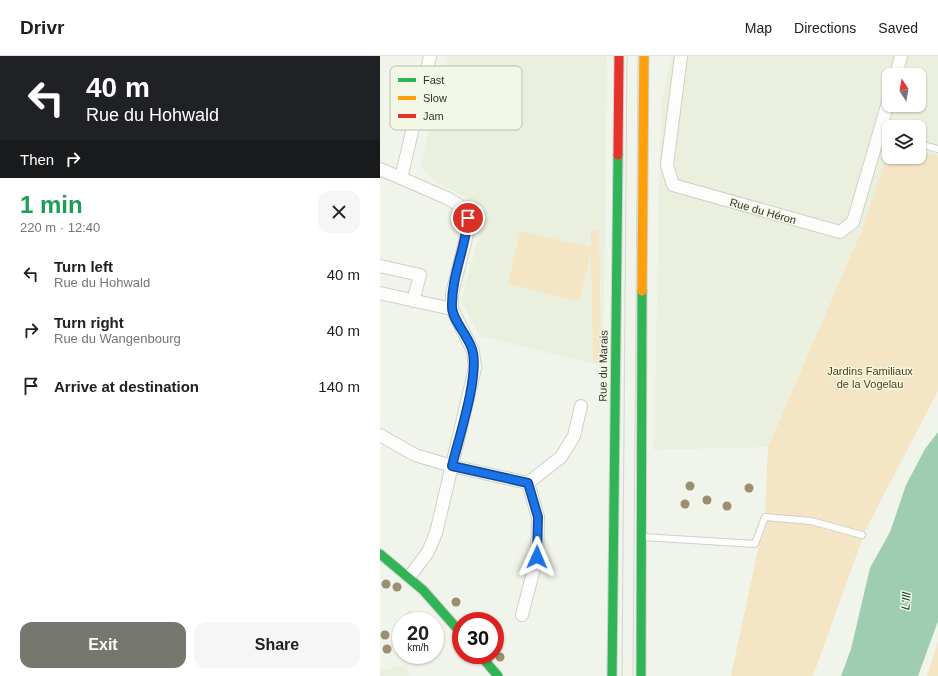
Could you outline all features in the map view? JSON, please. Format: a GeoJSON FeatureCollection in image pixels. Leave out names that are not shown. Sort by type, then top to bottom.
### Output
{"type":"FeatureCollection","features":[{"type":"Feature","properties":{"kind":"main road","name":"Rue du Marais"},"geometry":{"type":"LineString","coordinates":[[612,676],[619,56]]}},
{"type":"Feature","properties":{"kind":"main road"},"geometry":{"type":"LineString","coordinates":[[641,676],[640,536],[644,56]]}},
{"type":"Feature","properties":{"kind":"main road"},"geometry":{"type":"LineString","coordinates":[[380,554],[410,576],[430,596],[452,622]]}},
{"type":"Feature","properties":{"kind":"main road"},"geometry":{"type":"LineString","coordinates":[[488,664],[498,676]]}},
{"type":"Feature","properties":{"kind":"street"},"geometry":{"type":"LineString","coordinates":[[428,66],[430,56]]}},
{"type":"Feature","properties":{"kind":"street","name":"Rue du Héron"},"geometry":{"type":"LineString","coordinates":[[681,56],[666,165],[673,185],[840,232],[853,222],[882,140]]}},
{"type":"Feature","properties":{"kind":"street"},"geometry":{"type":"LineString","coordinates":[[898,68],[901,56]]}},
{"type":"Feature","properties":{"kind":"street"},"geometry":{"type":"LineString","coordinates":[[401,178],[412,130]]}},
{"type":"Feature","properties":{"kind":"street"},"geometry":{"type":"LineString","coordinates":[[380,169],[447,198],[459,205],[468,218],[467,234],[452,294],[452,309],[473,351],[475,368],[436,533],[428,552],[410,576]]}},
{"type":"Feature","properties":{"kind":"street"},"geometry":{"type":"LineString","coordinates":[[380,266],[420,275],[413,301]]}},
{"type":"Feature","properties":{"kind":"street"},"geometry":{"type":"LineString","coordinates":[[380,293],[452,309]]}},
{"type":"Feature","properties":{"kind":"street"},"geometry":{"type":"LineString","coordinates":[[528,483],[561,457],[574,436],[581,406]]}},
{"type":"Feature","properties":{"kind":"street"},"geometry":{"type":"LineString","coordinates":[[380,435],[415,455],[452,466],[528,483]]}},
{"type":"Feature","properties":{"kind":"street"},"geometry":{"type":"LineString","coordinates":[[522,615],[537,557],[538,517],[528,483]]}},
{"type":"Feature","properties":{"kind":"lane"},"geometry":{"type":"LineString","coordinates":[[926,146],[938,149]]}},
{"type":"Feature","properties":{"kind":"lane"},"geometry":{"type":"LineString","coordinates":[[640,536],[755,544],[765,517],[811,522],[862,535]]}},
{"type":"Feature","properties":{"kind":"shaded area"},"geometry":{"type":"Polygon","coordinates":[[[448,56],[607,56],[603,366],[480,336],[461,300],[487,209],[439,184],[420,167],[429,130],[522,130],[522,66],[445,66],[448,56]]]}},
{"type":"Feature","properties":{"kind":"shaded area"},"geometry":{"type":"Polygon","coordinates":[[[672,56],[938,56],[938,156],[926,153],[926,120],[882,120],[882,164],[884,164],[864,225],[768,447],[654,450],[661,104],[672,56]]]}},
{"type":"Feature","properties":{"kind":"shaded area"},"geometry":{"type":"Polygon","coordinates":[[[407,664],[409,676],[380,676],[380,671],[407,664]]]}},
{"type":"Feature","properties":{"kind":"green space","name":"Jardins Familiaux de la Vogelau"},"geometry":{"type":"Polygon","coordinates":[[[926,153],[938,156],[938,391],[866,529],[813,676],[731,676],[765,517],[768,447],[864,225],[884,164],[926,164],[926,153]]]}},
{"type":"Feature","properties":{"kind":"green space"},"geometry":{"type":"Polygon","coordinates":[[[591,230],[599,230],[601,360],[593,360],[591,251],[579,301],[508,284],[520,231],[591,247],[591,230]]]}},
{"type":"Feature","properties":{"kind":"green space"},"geometry":{"type":"Polygon","coordinates":[[[938,641],[938,676],[927,676],[938,641]]]}},
{"type":"Feature","properties":{"kind":"water","name":"L'Ill"},"geometry":{"type":"Polygon","coordinates":[[[938,432],[938,621],[918,676],[841,676],[851,649],[870,568],[890,532],[906,485],[925,449],[938,432]]]}},
{"type":"Feature","properties":{"kind":"tram line"},"geometry":{"type":"LineString","coordinates":[[622,676],[627,56]]}},
{"type":"Feature","properties":{"kind":"tram line"},"geometry":{"type":"LineString","coordinates":[[633,676],[638,56]]}},
{"type":"Feature","properties":{"kind":"traffic: fast"},"geometry":{"type":"LineString","coordinates":[[612,676],[618,155]]}},
{"type":"Feature","properties":{"kind":"traffic: fast"},"geometry":{"type":"LineString","coordinates":[[641,676],[642,291]]}},
{"type":"Feature","properties":{"kind":"traffic: fast"},"geometry":{"type":"LineString","coordinates":[[380,554],[423,590],[452,623]]}},
{"type":"Feature","properties":{"kind":"traffic: fast"},"geometry":{"type":"LineString","coordinates":[[488,664],[498,676]]}},
{"type":"Feature","properties":{"kind":"traffic: slow"},"geometry":{"type":"LineString","coordinates":[[642,291],[644,56]]}},
{"type":"Feature","properties":{"kind":"traffic: jam"},"geometry":{"type":"LineString","coordinates":[[618,155],[619,56]]}},
{"type":"Feature","properties":{"kind":"route"},"geometry":{"type":"LineString","coordinates":[[468,218],[467,234],[452,294],[452,309],[473,351],[475,368],[452,466],[528,483],[538,517],[537,557]]}}]}
